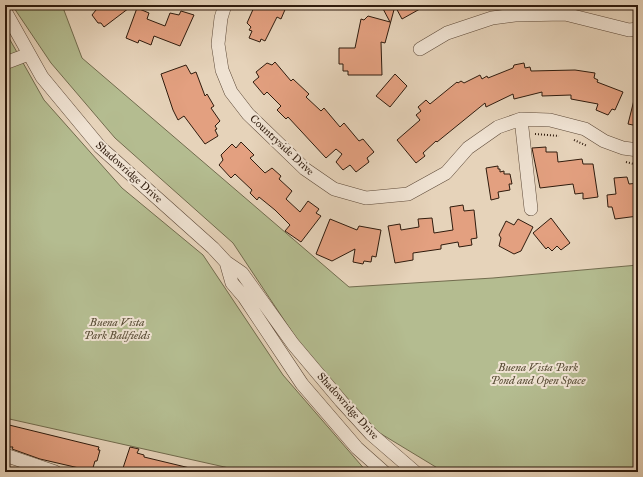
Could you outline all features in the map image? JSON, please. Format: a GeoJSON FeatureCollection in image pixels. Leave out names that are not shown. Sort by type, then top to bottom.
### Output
{"type":"FeatureCollection","features":[{"type":"Feature","properties":{"kind":"street","name":"Countryside Drive"},"geometry":{"type":"LineString","coordinates":[[224,5],[218,44],[222,70],[231,92],[248,114],[305,169],[334,189],[366,198],[408,194],[446,173],[468,148],[492,131],[520,119],[550,120],[585,129],[604,141],[623,148],[638,150]]}},
{"type":"Feature","properties":{"kind":"street","name":"Shadowridge Drive"},"geometry":{"type":"LineString","coordinates":[[5,11],[42,77],[100,147],[213,248],[226,262],[242,273],[293,344],[341,401],[371,434],[415,472]]}},
{"type":"Feature","properties":{"kind":"street"},"geometry":{"type":"LineString","coordinates":[[420,49],[447,33],[492,18],[515,15],[565,14],[629,30],[638,29]]}},
{"type":"Feature","properties":{"kind":"street"},"geometry":{"type":"LineString","coordinates":[[5,63],[29,54]]}},
{"type":"Feature","properties":{"kind":"street"},"geometry":{"type":"LineString","coordinates":[[520,119],[531,209]]}},
{"type":"Feature","properties":{"kind":"street","name":"Shadowridge Drive"},"geometry":{"type":"LineString","coordinates":[[226,262],[232,283],[244,297],[302,384],[357,448],[384,472]]}},
{"type":"Feature","properties":{"kind":"street"},"geometry":{"type":"LineString","coordinates":[[5,455],[54,472]]}},
{"type":"Feature","properties":{"kind":"path"},"geometry":{"type":"LineString","coordinates":[[522,137],[537,133],[563,136]]}},
{"type":"Feature","properties":{"kind":"path"},"geometry":{"type":"LineString","coordinates":[[569,137],[590,147]]}},
{"type":"Feature","properties":{"kind":"path"},"geometry":{"type":"LineString","coordinates":[[624,161],[638,165]]}},
{"type":"Feature","properties":{"kind":"green space","name":"Buena Vista Park Pond and Open Space"},"geometry":{"type":"Polygon","coordinates":[[[12,5],[62,5],[82,58],[349,287],[493,278],[638,265],[638,472],[444,472],[345,412],[233,243],[115,138],[51,63],[12,5]]]}},
{"type":"Feature","properties":{"kind":"green space","name":"Buena Vista Park Ballfields"},"geometry":{"type":"Polygon","coordinates":[[[5,31],[44,100],[122,188],[203,255],[283,375],[367,472],[247,472],[5,418],[5,31]]]}},
{"type":"Feature","properties":{"kind":"building"},"geometry":{"type":"Polygon","coordinates":[[[92,5],[133,5],[104,27],[101,23],[98,23],[92,15],[96,10],[92,5]]]}},
{"type":"Feature","properties":{"kind":"building"},"geometry":{"type":"Polygon","coordinates":[[[255,5],[287,5],[281,19],[277,17],[265,41],[261,39],[260,42],[249,38],[252,31],[249,30],[251,27],[247,23],[255,5]]]}},
{"type":"Feature","properties":{"kind":"building"},"geometry":{"type":"Polygon","coordinates":[[[381,5],[427,5],[402,19],[395,6],[385,43],[381,42],[382,75],[348,75],[348,71],[343,71],[343,64],[339,64],[339,48],[355,48],[361,19],[364,20],[368,16],[390,22],[381,5]]]}},
{"type":"Feature","properties":{"kind":"building"},"geometry":{"type":"Polygon","coordinates":[[[137,8],[149,13],[147,19],[165,26],[170,13],[179,15],[181,11],[194,15],[180,46],[154,36],[151,45],[139,40],[138,43],[126,38],[137,8]]]}},
{"type":"Feature","properties":{"kind":"building"},"geometry":{"type":"Polygon","coordinates":[[[275,62],[291,81],[293,79],[309,94],[306,97],[321,111],[324,108],[340,127],[344,123],[359,141],[363,139],[374,152],[367,158],[369,162],[356,172],[350,165],[343,170],[336,162],[342,154],[336,149],[326,158],[288,117],[286,119],[277,110],[281,106],[267,92],[264,95],[253,82],[259,77],[256,72],[267,63],[272,65],[275,62]]]}},
{"type":"Feature","properties":{"kind":"building"},"geometry":{"type":"Polygon","coordinates":[[[524,63],[525,68],[530,67],[531,71],[575,70],[595,73],[594,78],[598,80],[597,82],[623,92],[615,110],[612,109],[608,115],[596,110],[598,104],[571,99],[571,95],[542,96],[542,92],[514,99],[513,94],[486,107],[485,103],[437,142],[436,141],[423,153],[425,156],[416,163],[397,140],[420,120],[416,115],[421,111],[418,107],[426,100],[430,104],[457,82],[458,83],[461,81],[464,83],[480,75],[482,79],[487,76],[488,78],[513,68],[514,65],[524,63]]]}},
{"type":"Feature","properties":{"kind":"building"},"geometry":{"type":"Polygon","coordinates":[[[186,65],[191,74],[196,72],[205,96],[207,94],[214,106],[211,108],[220,121],[215,126],[218,136],[205,144],[184,116],[178,120],[173,110],[161,74],[186,65]]]}},
{"type":"Feature","properties":{"kind":"building"},"geometry":{"type":"Polygon","coordinates":[[[395,74],[407,86],[390,107],[376,96],[395,74]]]}},
{"type":"Feature","properties":{"kind":"building"},"geometry":{"type":"Polygon","coordinates":[[[635,96],[638,96],[638,126],[628,124],[635,96]]]}},
{"type":"Feature","properties":{"kind":"building"},"geometry":{"type":"Polygon","coordinates":[[[241,142],[254,155],[250,158],[265,173],[272,168],[281,176],[279,179],[292,191],[286,199],[300,212],[308,201],[319,209],[316,213],[321,216],[301,242],[285,231],[290,225],[275,210],[259,197],[257,200],[250,193],[252,190],[235,174],[231,178],[219,165],[223,160],[221,155],[232,144],[236,148],[241,142]]]}},
{"type":"Feature","properties":{"kind":"building"},"geometry":{"type":"Polygon","coordinates":[[[546,147],[546,152],[557,152],[558,162],[582,159],[583,164],[593,164],[598,197],[583,199],[583,193],[575,194],[573,184],[540,188],[532,148],[546,147]]]}},
{"type":"Feature","properties":{"kind":"building"},"geometry":{"type":"Polygon","coordinates":[[[498,166],[500,172],[504,171],[504,174],[510,174],[512,184],[509,184],[510,190],[498,192],[499,198],[491,200],[486,168],[498,166]]]}},
{"type":"Feature","properties":{"kind":"building"},"geometry":{"type":"Polygon","coordinates":[[[627,177],[629,184],[638,183],[638,216],[615,219],[612,207],[608,207],[607,195],[616,194],[614,178],[627,177]]]}},
{"type":"Feature","properties":{"kind":"building"},"geometry":{"type":"Polygon","coordinates":[[[463,205],[464,211],[474,210],[477,238],[471,239],[472,245],[459,247],[458,242],[441,245],[441,249],[413,253],[413,260],[395,263],[388,226],[400,224],[401,230],[419,227],[418,219],[432,218],[434,233],[453,230],[450,207],[463,205]]]}},
{"type":"Feature","properties":{"kind":"building"},"geometry":{"type":"Polygon","coordinates":[[[551,218],[570,243],[561,250],[557,246],[552,251],[548,247],[546,249],[533,233],[551,218]]]}},
{"type":"Feature","properties":{"kind":"building"},"geometry":{"type":"Polygon","coordinates":[[[330,219],[357,230],[359,226],[381,230],[376,257],[372,256],[371,262],[364,261],[363,264],[353,262],[355,249],[332,261],[316,254],[330,219]]]}},
{"type":"Feature","properties":{"kind":"building"},"geometry":{"type":"Polygon","coordinates":[[[518,219],[533,227],[521,251],[514,254],[499,246],[501,238],[499,235],[506,221],[514,225],[518,219]]]}},
{"type":"Feature","properties":{"kind":"building"},"geometry":{"type":"Polygon","coordinates":[[[5,424],[99,447],[98,450],[100,450],[97,461],[95,461],[92,471],[40,459],[12,449],[13,447],[5,447],[5,424]]]}},
{"type":"Feature","properties":{"kind":"building"},"geometry":{"type":"Polygon","coordinates":[[[130,447],[139,449],[137,453],[144,455],[144,457],[194,469],[194,472],[125,472],[126,469],[123,468],[130,447]]]}}]}
